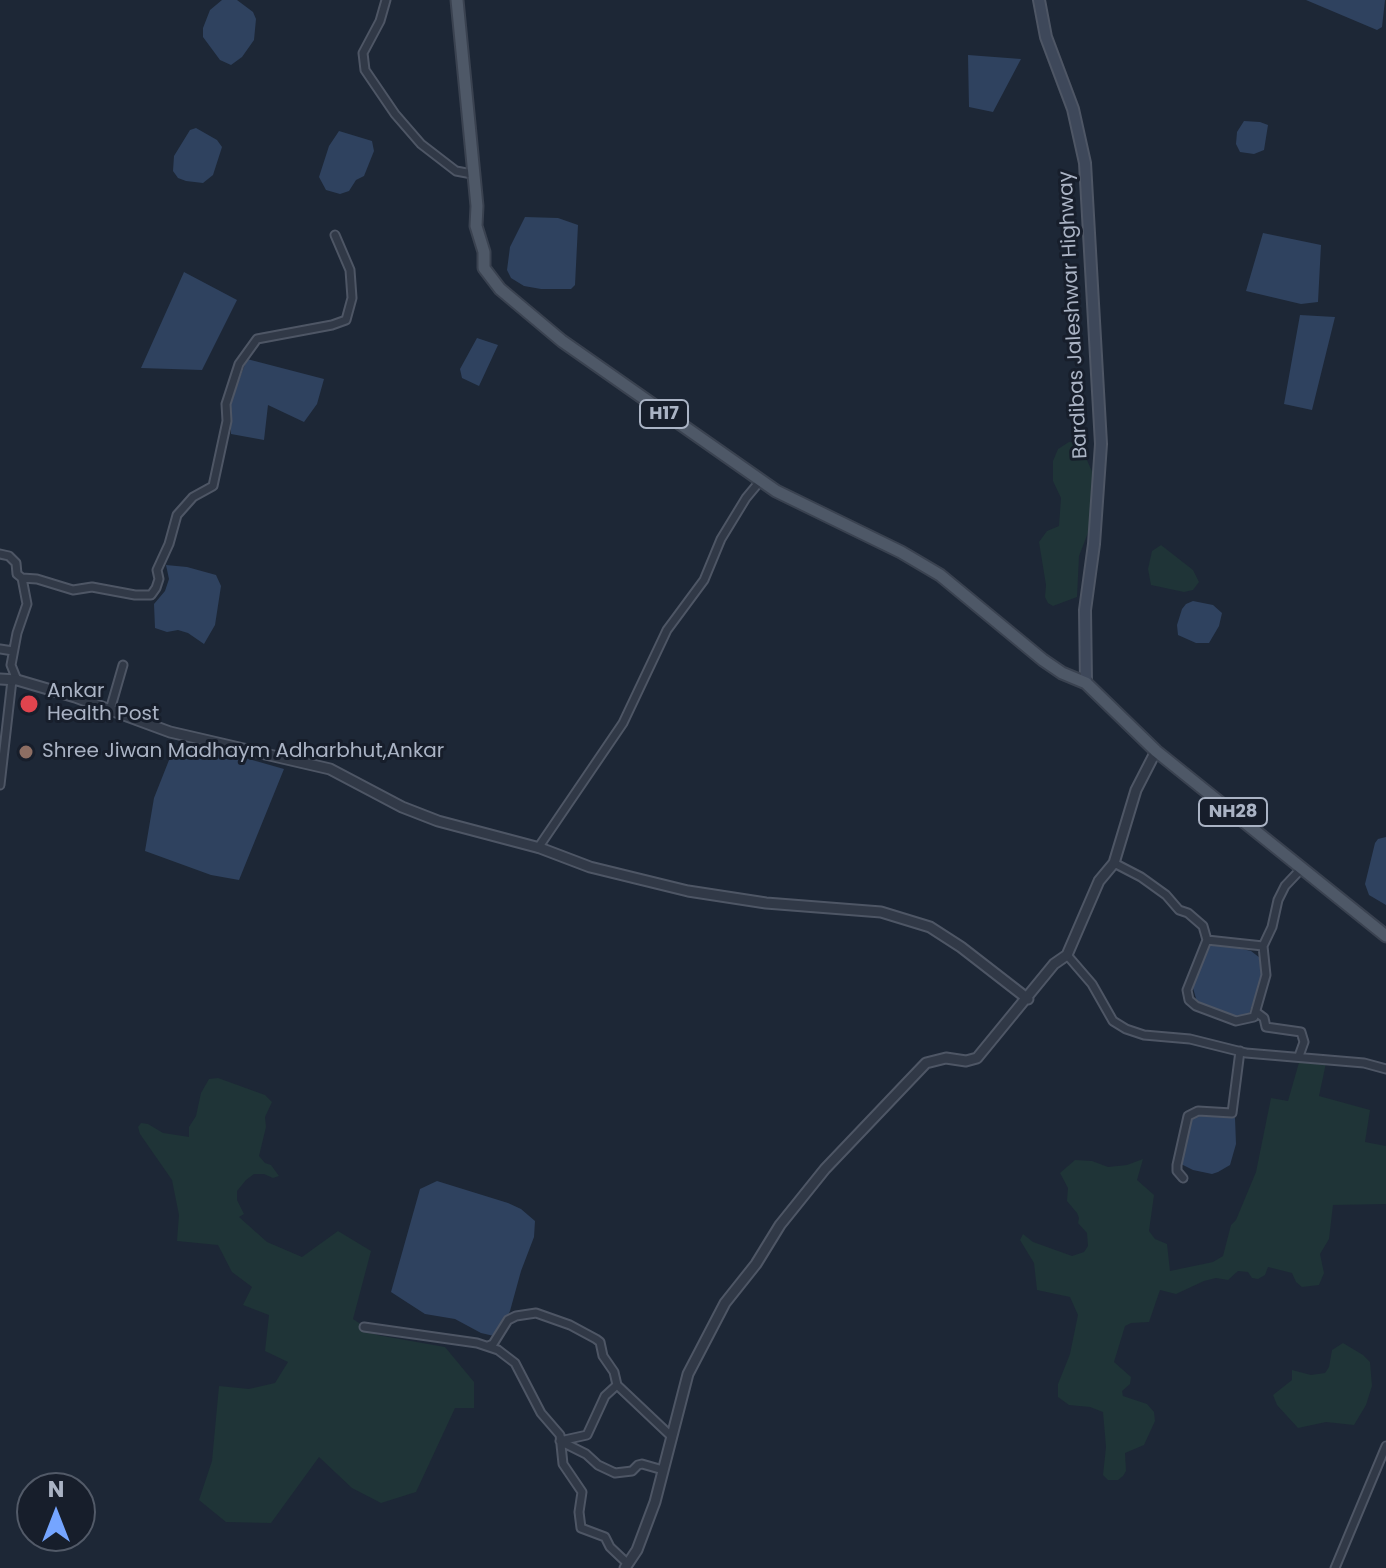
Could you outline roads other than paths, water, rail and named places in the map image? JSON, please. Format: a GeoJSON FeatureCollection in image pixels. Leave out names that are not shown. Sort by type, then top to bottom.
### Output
{"type":"FeatureCollection","features":[{"type":"Feature","properties":{"kind":"main road","name":"H17"},"geometry":{"type":"LineString","coordinates":[[457,0],[477,206],[476,226],[484,252],[484,268],[500,289],[562,341],[776,491],[901,552],[940,575],[1043,660],[1062,673],[1086,683]]}},
{"type":"Feature","properties":{"kind":"main road","name":"Bardibas Jaleshwar Highway"},"geometry":{"type":"LineString","coordinates":[[1039,0],[1046,37],[1073,109],[1085,163],[1101,444],[1094,544],[1085,610],[1086,683]]}},
{"type":"Feature","properties":{"kind":"main road","name":"NH28"},"geometry":{"type":"LineString","coordinates":[[1086,683],[1156,751],[1386,936]]}},
{"type":"Feature","properties":{"kind":"street"},"geometry":{"type":"LineString","coordinates":[[386,0],[380,21],[363,53],[365,70],[395,114],[421,144],[456,171],[472,174]]}},
{"type":"Feature","properties":{"kind":"street"},"geometry":{"type":"LineString","coordinates":[[0,554],[13,559],[17,574],[22,578],[37,579],[73,590],[92,587],[151,595],[156,588],[160,561],[169,544],[177,515],[193,497],[213,486],[227,421],[226,404],[239,364],[248,351],[257,339],[346,320],[352,298],[350,270],[335,235]]}},
{"type":"Feature","properties":{"kind":"street"},"geometry":{"type":"LineString","coordinates":[[538,848],[623,723],[667,630],[704,580],[721,539],[761,480]]}},
{"type":"Feature","properties":{"kind":"street"},"geometry":{"type":"LineString","coordinates":[[0,785],[15,680],[11,665],[13,651],[27,604],[22,578]]}},
{"type":"Feature","properties":{"kind":"street"},"geometry":{"type":"LineString","coordinates":[[0,649],[13,651]]}},
{"type":"Feature","properties":{"kind":"street"},"geometry":{"type":"LineString","coordinates":[[110,710],[123,665]]}},
{"type":"Feature","properties":{"kind":"street"},"geometry":{"type":"LineString","coordinates":[[0,679],[15,680],[75,697],[170,732],[330,769],[402,807],[438,821],[538,848],[590,867],[688,891],[766,903],[881,912],[930,927],[1028,999]]}},
{"type":"Feature","properties":{"kind":"street"},"geometry":{"type":"LineString","coordinates":[[364,1327],[488,1346],[515,1363],[541,1413],[560,1435],[563,1464],[581,1487],[581,1528],[605,1537],[626,1566],[637,1550],[663,1470],[688,1374],[725,1303],[756,1264],[780,1225],[825,1169],[926,1063],[946,1058],[966,1061],[977,1058],[1054,964],[1067,955],[1099,881],[1114,863],[1136,790],[1156,751]]}},
{"type":"Feature","properties":{"kind":"street"},"geometry":{"type":"LineString","coordinates":[[1114,863],[1141,877],[1203,926],[1207,940],[1187,990],[1189,1000],[1196,1006],[1236,1021],[1254,1017],[1266,975],[1263,946],[1272,927],[1278,900],[1285,886],[1302,868]]}},
{"type":"Feature","properties":{"kind":"street"},"geometry":{"type":"LineString","coordinates":[[1207,940],[1263,946]]}},
{"type":"Feature","properties":{"kind":"street"},"geometry":{"type":"LineString","coordinates":[[1067,955],[1092,984],[1113,1021],[1126,1029],[1144,1035],[1190,1039],[1240,1051],[1364,1063],[1386,1069]]}},
{"type":"Feature","properties":{"kind":"street"},"geometry":{"type":"LineString","coordinates":[[1256,1012],[1264,1018],[1266,1027],[1301,1032],[1304,1042],[1299,1056]]}},
{"type":"Feature","properties":{"kind":"street"},"geometry":{"type":"LineString","coordinates":[[1183,1178],[1177,1171],[1177,1165],[1188,1116],[1198,1111],[1232,1113],[1240,1051]]}},
{"type":"Feature","properties":{"kind":"street"},"geometry":{"type":"LineString","coordinates":[[488,1346],[493,1344],[508,1320],[516,1316],[536,1313],[570,1325],[600,1342],[617,1385],[672,1437]]}},
{"type":"Feature","properties":{"kind":"street"},"geometry":{"type":"LineString","coordinates":[[560,1441],[587,1435],[605,1396],[617,1385]]}},
{"type":"Feature","properties":{"kind":"street"},"geometry":{"type":"LineString","coordinates":[[560,1441],[615,1473],[632,1471],[642,1464],[663,1470]]}},
{"type":"Feature","properties":{"kind":"street"},"geometry":{"type":"LineString","coordinates":[[1335,1568],[1386,1446]]}},
{"type":"Feature","properties":{"kind":"water"},"geometry":{"type":"Polygon","coordinates":[[[222,0],[237,0],[253,12],[256,19],[254,40],[242,57],[231,65],[220,60],[203,37],[210,10],[222,0]]]}},
{"type":"Feature","properties":{"kind":"water"},"geometry":{"type":"Polygon","coordinates":[[[1306,0],[1385,0],[1382,27],[1377,30],[1306,0]]]}},
{"type":"Feature","properties":{"kind":"water"},"geometry":{"type":"Polygon","coordinates":[[[968,55],[1021,59],[993,112],[969,107],[968,55]]]}},
{"type":"Feature","properties":{"kind":"water"},"geometry":{"type":"Polygon","coordinates":[[[1244,121],[1268,125],[1264,150],[1254,154],[1240,152],[1236,144],[1237,132],[1244,121]]]}},
{"type":"Feature","properties":{"kind":"water"},"geometry":{"type":"Polygon","coordinates":[[[196,128],[217,140],[222,147],[213,175],[203,183],[178,178],[173,171],[174,156],[190,130],[196,128]]]}},
{"type":"Feature","properties":{"kind":"water"},"geometry":{"type":"Polygon","coordinates":[[[339,131],[372,141],[374,151],[364,176],[356,180],[349,191],[340,194],[326,190],[319,177],[329,146],[339,131]]]}},
{"type":"Feature","properties":{"kind":"water"},"geometry":{"type":"Polygon","coordinates":[[[525,217],[558,218],[578,225],[575,285],[571,289],[524,286],[511,278],[507,270],[510,247],[525,217]]]}},
{"type":"Feature","properties":{"kind":"water"},"geometry":{"type":"Polygon","coordinates":[[[1263,233],[1321,245],[1318,302],[1301,304],[1246,291],[1263,233]]]}},
{"type":"Feature","properties":{"kind":"water"},"geometry":{"type":"Polygon","coordinates":[[[184,272],[237,300],[202,370],[141,368],[184,272]]]}},
{"type":"Feature","properties":{"kind":"water"},"geometry":{"type":"Polygon","coordinates":[[[1300,315],[1335,317],[1312,410],[1284,404],[1300,315]]]}},
{"type":"Feature","properties":{"kind":"water"},"geometry":{"type":"Polygon","coordinates":[[[477,338],[498,345],[479,386],[462,378],[460,369],[477,338]]]}},
{"type":"Feature","properties":{"kind":"water"},"geometry":{"type":"Polygon","coordinates":[[[247,359],[324,379],[317,404],[304,422],[268,405],[264,440],[231,434],[231,401],[247,359]]]}},
{"type":"Feature","properties":{"kind":"water"},"geometry":{"type":"Polygon","coordinates":[[[166,565],[216,575],[221,586],[215,625],[204,644],[188,633],[155,628],[154,604],[165,591],[169,579],[166,565]]]}},
{"type":"Feature","properties":{"kind":"water"},"geometry":{"type":"Polygon","coordinates":[[[1193,601],[1213,605],[1222,613],[1219,626],[1209,643],[1196,643],[1178,635],[1177,625],[1182,609],[1193,601]]]}},
{"type":"Feature","properties":{"kind":"water"},"geometry":{"type":"Polygon","coordinates":[[[173,750],[217,750],[284,769],[239,880],[211,875],[145,851],[154,798],[173,750]]]}},
{"type":"Feature","properties":{"kind":"water"},"geometry":{"type":"Polygon","coordinates":[[[1386,837],[1386,905],[1369,895],[1365,884],[1375,843],[1386,837]]]}},
{"type":"Feature","properties":{"kind":"water"},"geometry":{"type":"Polygon","coordinates":[[[1212,942],[1251,951],[1264,961],[1249,1014],[1235,1016],[1197,1002],[1193,988],[1206,950],[1212,942]]]}},
{"type":"Feature","properties":{"kind":"water"},"geometry":{"type":"Polygon","coordinates":[[[1192,1114],[1235,1118],[1236,1144],[1230,1165],[1212,1174],[1181,1164],[1192,1114]]]}},
{"type":"Feature","properties":{"kind":"water"},"geometry":{"type":"Polygon","coordinates":[[[437,1181],[508,1203],[535,1221],[534,1237],[510,1311],[501,1330],[494,1336],[481,1333],[455,1319],[425,1314],[391,1292],[420,1189],[437,1181]]]}},
{"type":"Feature","properties":{"kind":"place","name":"Ankar Health Post"},"geometry":{"type":"Point","coordinates":[29,704]}},
{"type":"Feature","properties":{"kind":"place","name":"Shree Jiwan Madhaym Adharbhut,Ankar"},"geometry":{"type":"Point","coordinates":[26,752]}}]}
